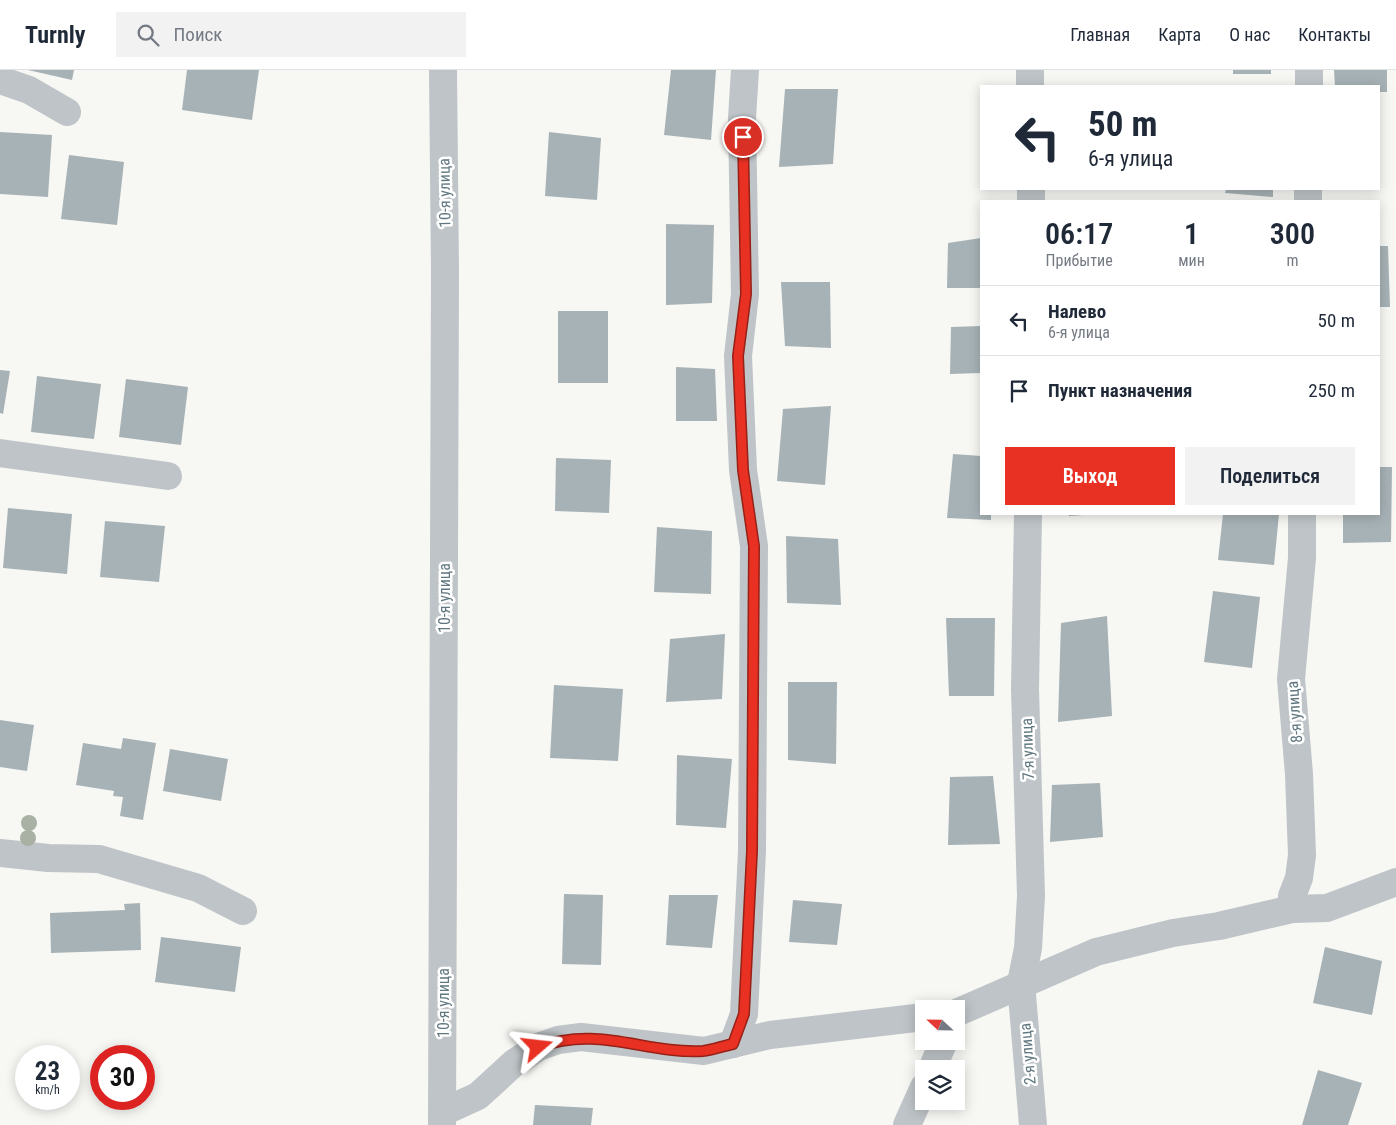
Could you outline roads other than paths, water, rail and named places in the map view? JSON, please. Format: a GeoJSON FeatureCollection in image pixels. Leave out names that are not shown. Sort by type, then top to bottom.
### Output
{"type":"FeatureCollection","features":[{"type":"Feature","properties":{"kind":"street","name":"10-я улица"},"geometry":{"type":"LineString","coordinates":[[443,70],[445,272],[443,1119]]}},
{"type":"Feature","properties":{"kind":"street"},"geometry":{"type":"LineString","coordinates":[[733,1044],[744,1014],[752,851],[754,546],[743,470],[738,356],[746,294],[742,118],[745,70]]}},
{"type":"Feature","properties":{"kind":"street"},"geometry":{"type":"LineString","coordinates":[[1030,70],[1030,85]]}},
{"type":"Feature","properties":{"kind":"street"},"geometry":{"type":"LineString","coordinates":[[1309,70],[1309,85]]}},
{"type":"Feature","properties":{"kind":"street"},"geometry":{"type":"LineString","coordinates":[[0,80],[29,90],[67,112]]}},
{"type":"Feature","properties":{"kind":"street"},"geometry":{"type":"LineString","coordinates":[[0,452],[168,476]]}},
{"type":"Feature","properties":{"kind":"street","name":"7-я улица"},"geometry":{"type":"LineString","coordinates":[[1021,984],[1028,948],[1031,896],[1025,689],[1028,515]]}},
{"type":"Feature","properties":{"kind":"street","name":"8-я улица"},"geometry":{"type":"LineString","coordinates":[[1292,910],[1292,896],[1299,878],[1302,855],[1299,774],[1291,679],[1302,558],[1302,515]]}},
{"type":"Feature","properties":{"kind":"street"},"geometry":{"type":"LineString","coordinates":[[0,853],[48,858],[99,859],[198,888],[243,911]]}},
{"type":"Feature","properties":{"kind":"street"},"geometry":{"type":"LineString","coordinates":[[965,1009],[1096,952],[1173,933],[1219,926],[1292,910],[1327,908],[1396,882]]}},
{"type":"Feature","properties":{"kind":"street","name":"2-я улица"},"geometry":{"type":"LineString","coordinates":[[1021,984],[1032,1125]]}},
{"type":"Feature","properties":{"kind":"street"},"geometry":{"type":"LineString","coordinates":[[443,1119],[478,1096],[514,1063],[538,1047],[558,1040],[581,1037],[704,1051],[770,1035],[915,1018]]}},
{"type":"Feature","properties":{"kind":"street"},"geometry":{"type":"LineString","coordinates":[[907,1125],[915,1107]]}}]}
